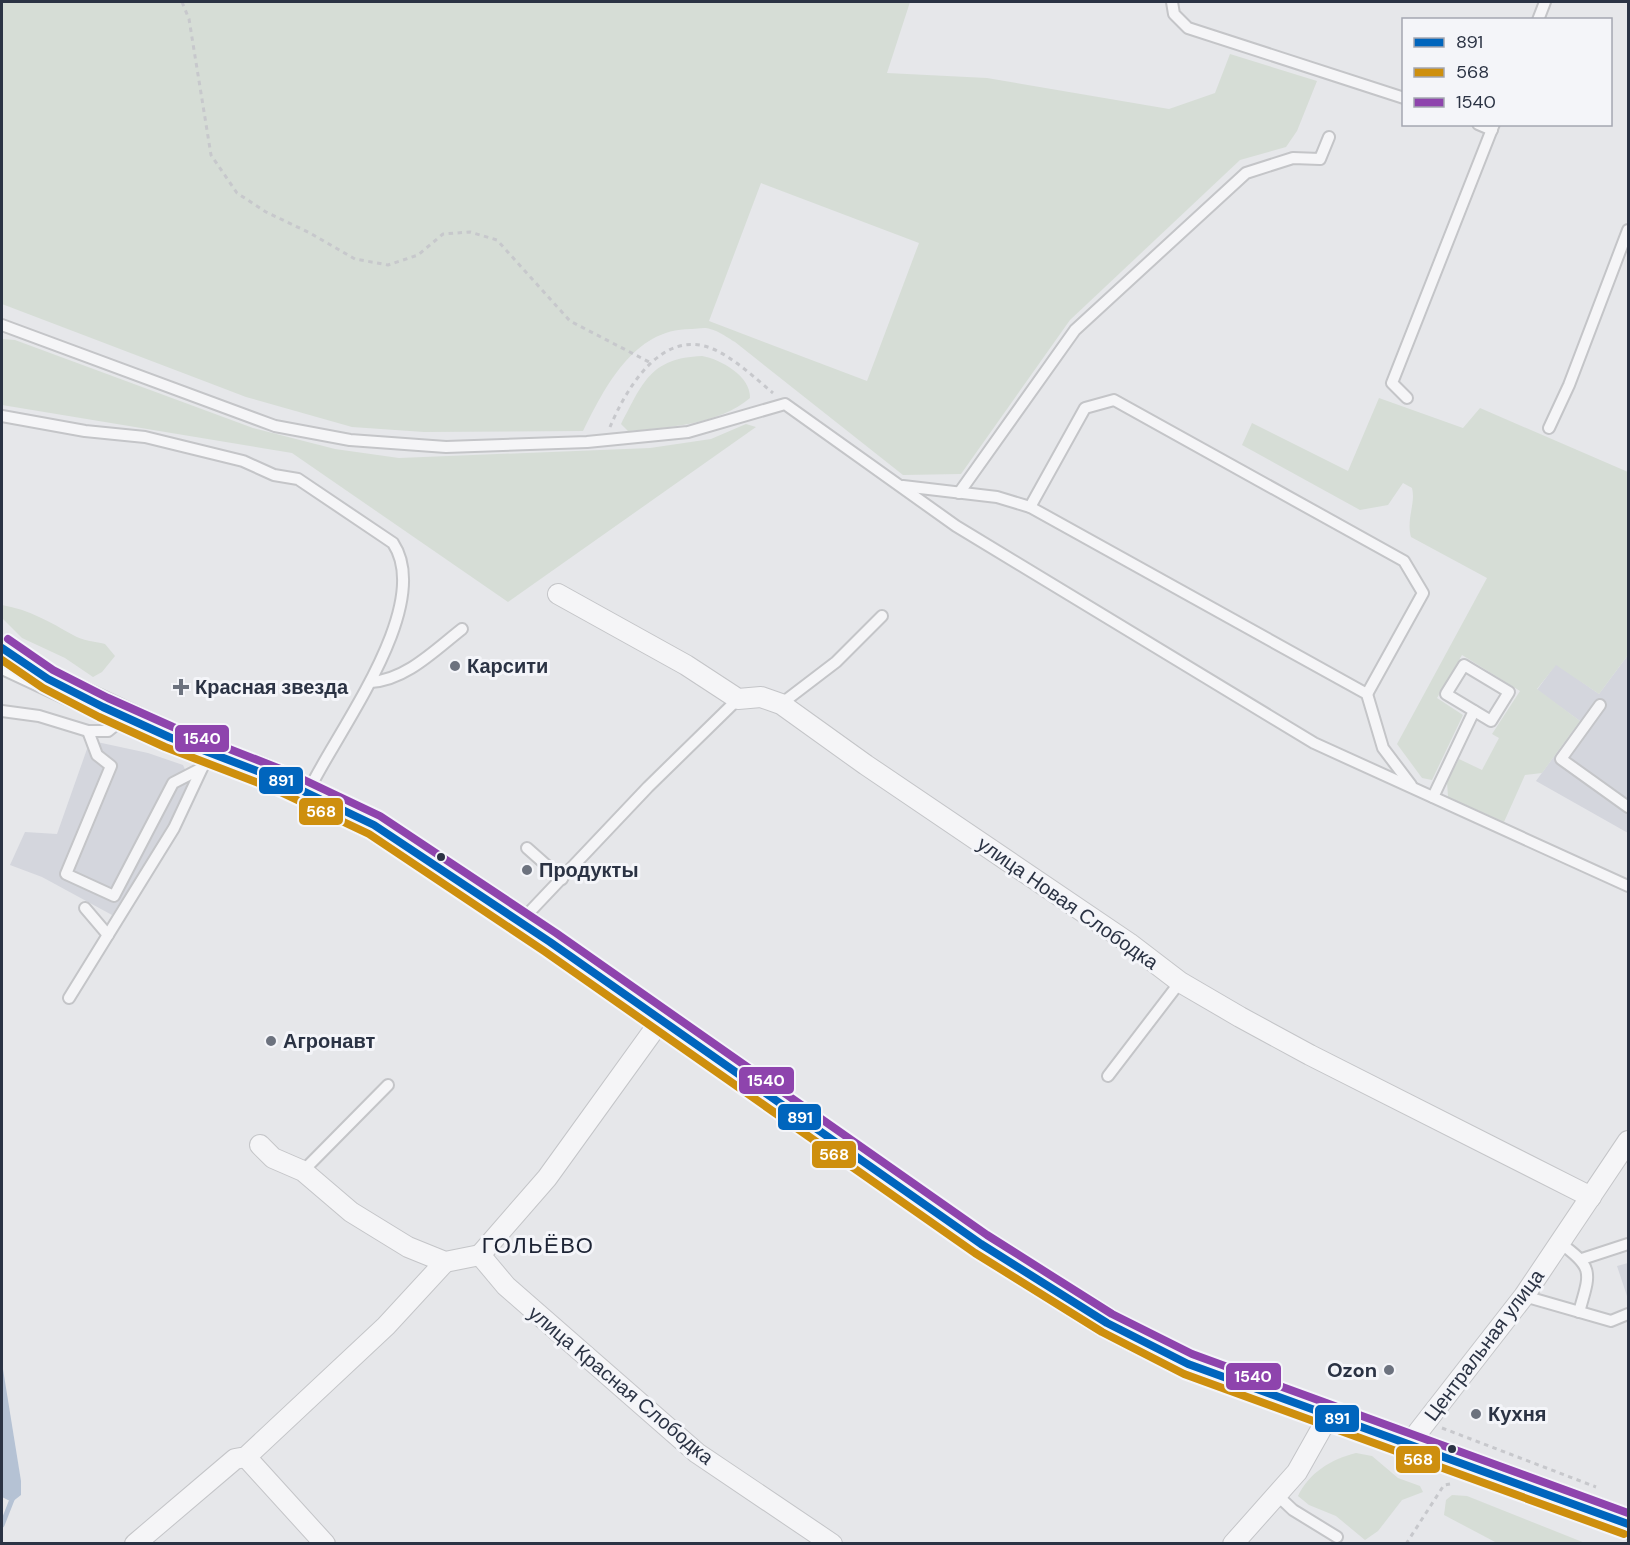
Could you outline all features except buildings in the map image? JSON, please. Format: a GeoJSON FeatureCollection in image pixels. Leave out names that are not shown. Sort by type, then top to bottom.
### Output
{"type":"FeatureCollection","features":[{"type":"Feature","properties":{"kind":"main road"},"geometry":{"type":"LineString","coordinates":[[2,648],[48,679]]}},
{"type":"Feature","properties":{"kind":"main road"},"geometry":{"type":"LineString","coordinates":[[2,659],[126,717],[205,760],[308,792],[374,825],[521,922],[981,1244],[1107,1323],[1188,1364],[1629,1524]]}},
{"type":"Feature","properties":{"kind":"street"},"geometry":{"type":"LineString","coordinates":[[558,594],[686,664],[738,699]]}},
{"type":"Feature","properties":{"kind":"street","name":"улица Новая Слободка"},"geometry":{"type":"LineString","coordinates":[[738,699],[761,697],[781,705],[1129,942],[1180,982],[1310,1055],[1591,1197]]}},
{"type":"Feature","properties":{"kind":"street"},"geometry":{"type":"LineString","coordinates":[[260,1145],[273,1158],[303,1172],[351,1212],[408,1247],[445,1262],[480,1255],[547,1178],[661,1020]]}},
{"type":"Feature","properties":{"kind":"street","name":"Центральная улица"},"geometry":{"type":"LineString","coordinates":[[1408,1445],[1524,1296],[1629,1141]]}},
{"type":"Feature","properties":{"kind":"street","name":"улица Красная Слободка"},"geometry":{"type":"LineString","coordinates":[[480,1255],[506,1286],[697,1453],[832,1544]]}},
{"type":"Feature","properties":{"kind":"street"},"geometry":{"type":"LineString","coordinates":[[135,1544],[235,1459],[246,1457],[386,1326],[445,1262]]}},
{"type":"Feature","properties":{"kind":"street"},"geometry":{"type":"LineString","coordinates":[[1233,1544],[1297,1472],[1328,1416]]}},
{"type":"Feature","properties":{"kind":"street"},"geometry":{"type":"LineString","coordinates":[[246,1457],[325,1544]]}},
{"type":"Feature","properties":{"kind":"lane"},"geometry":{"type":"LineString","coordinates":[[1172,2],[1174,14],[1188,28],[1402,97]]}},
{"type":"Feature","properties":{"kind":"lane"},"geometry":{"type":"LineString","coordinates":[[1539,18],[1545,2]]}},
{"type":"Feature","properties":{"kind":"lane"},"geometry":{"type":"LineString","coordinates":[[1407,398],[1392,383],[1493,127]]}},
{"type":"Feature","properties":{"kind":"lane"},"geometry":{"type":"LineString","coordinates":[[959,493],[1075,330],[1246,172],[1293,158],[1320,159],[1329,137]]}},
{"type":"Feature","properties":{"kind":"lane"},"geometry":{"type":"LineString","coordinates":[[1549,428],[1569,385],[1629,230]]}},
{"type":"Feature","properties":{"kind":"lane"},"geometry":{"type":"LineString","coordinates":[[2,325],[151,381],[286,428],[350,440],[446,447],[605,440],[688,432],[785,404],[956,526],[1314,743],[1629,886]]}},
{"type":"Feature","properties":{"kind":"lane"},"geometry":{"type":"LineString","coordinates":[[1030,507],[1085,408],[1114,400],[1404,561],[1423,593],[1366,694]]}},
{"type":"Feature","properties":{"kind":"lane"},"geometry":{"type":"LineString","coordinates":[[2,416],[85,431],[145,437],[243,461],[274,475],[298,479],[393,543],[399,551],[403,590],[396,620],[360,704],[322,763],[308,792]]}},
{"type":"Feature","properties":{"kind":"lane"},"geometry":{"type":"LineString","coordinates":[[899,486],[997,498],[1030,507],[1366,694],[1383,747],[1413,788]]}},
{"type":"Feature","properties":{"kind":"lane"},"geometry":{"type":"LineString","coordinates":[[781,705],[836,662],[882,616]]}},
{"type":"Feature","properties":{"kind":"lane"},"geometry":{"type":"LineString","coordinates":[[371,682],[386,681],[413,667],[462,629]]}},
{"type":"Feature","properties":{"kind":"lane"},"geometry":{"type":"LineString","coordinates":[[1464,665],[1509,692],[1491,721],[1474,711],[1446,694],[1464,665]]}},
{"type":"Feature","properties":{"kind":"lane"},"geometry":{"type":"LineString","coordinates":[[521,922],[648,787],[738,699]]}},
{"type":"Feature","properties":{"kind":"lane"},"geometry":{"type":"LineString","coordinates":[[1600,705],[1561,759],[1629,807]]}},
{"type":"Feature","properties":{"kind":"lane"},"geometry":{"type":"LineString","coordinates":[[2,711],[39,716],[88,731],[108,731],[126,717]]}},
{"type":"Feature","properties":{"kind":"lane"},"geometry":{"type":"LineString","coordinates":[[1433,797],[1474,711]]}},
{"type":"Feature","properties":{"kind":"lane"},"geometry":{"type":"LineString","coordinates":[[88,731],[97,755],[111,765],[66,874],[114,896],[173,783],[205,760]]}},
{"type":"Feature","properties":{"kind":"lane"},"geometry":{"type":"LineString","coordinates":[[69,998],[174,828],[205,760]]}},
{"type":"Feature","properties":{"kind":"lane"},"geometry":{"type":"LineString","coordinates":[[527,848],[562,879]]}},
{"type":"Feature","properties":{"kind":"lane"},"geometry":{"type":"LineString","coordinates":[[85,908],[108,935]]}},
{"type":"Feature","properties":{"kind":"lane"},"geometry":{"type":"LineString","coordinates":[[1108,1077],[1180,982]]}},
{"type":"Feature","properties":{"kind":"lane"},"geometry":{"type":"LineString","coordinates":[[303,1172],[388,1085]]}},
{"type":"Feature","properties":{"kind":"lane"},"geometry":{"type":"LineString","coordinates":[[1560,1243],[1582,1259],[1589,1278],[1580,1312]]}},
{"type":"Feature","properties":{"kind":"lane"},"geometry":{"type":"LineString","coordinates":[[1582,1259],[1629,1244]]}},
{"type":"Feature","properties":{"kind":"lane"},"geometry":{"type":"LineString","coordinates":[[1524,1296],[1611,1321],[1629,1314]]}},
{"type":"Feature","properties":{"kind":"lane"},"geometry":{"type":"LineString","coordinates":[[1277,1495],[1293,1510],[1339,1541]]}},
{"type":"Feature","properties":{"kind":"path"},"geometry":{"type":"LineString","coordinates":[[182,2],[189,19],[211,155],[237,193],[266,212],[310,233],[355,259],[388,265],[418,255],[443,234],[470,232],[496,240],[570,321],[651,363]]}},
{"type":"Feature","properties":{"kind":"path"},"geometry":{"type":"LineString","coordinates":[[605,440],[617,410],[640,374],[661,353],[688,345],[712,348],[755,378],[785,404]]}},
{"type":"Feature","properties":{"kind":"path"},"geometry":{"type":"LineString","coordinates":[[1427,1420],[1444,1429],[1597,1487]]}},
{"type":"Feature","properties":{"kind":"path"},"geometry":{"type":"LineString","coordinates":[[1406,1544],[1444,1485],[1459,1487]]}},
{"type":"Feature","properties":{"kind":"shaded area"},"geometry":{"type":"Polygon","coordinates":[[[2,2],[910,2],[887,73],[987,78],[1169,109],[1215,93],[1230,54],[1317,81],[1297,131],[1286,147],[1240,160],[1070,320],[961,474],[903,475],[735,342],[708,328],[672,331],[654,338],[638,349],[612,379],[583,431],[424,432],[352,427],[246,397],[2,304],[2,2]],[[761,183],[709,321],[867,381],[919,243],[761,183]]]}},
{"type":"Feature","properties":{"kind":"shaded area"},"geometry":{"type":"Polygon","coordinates":[[[2,339],[15,340],[253,428],[335,449],[399,458],[650,448],[711,439],[746,424],[756,427],[508,602],[292,453],[2,405],[2,339]]]}},
{"type":"Feature","properties":{"kind":"shaded area"},"geometry":{"type":"Polygon","coordinates":[[[702,356],[725,365],[740,376],[749,390],[750,398],[724,414],[692,423],[628,431],[621,424],[650,375],[670,362],[702,356]]]}},
{"type":"Feature","properties":{"kind":"shaded area"},"geometry":{"type":"Polygon","coordinates":[[[1379,398],[1463,428],[1480,408],[1628,472],[1628,655],[1599,694],[1556,665],[1537,689],[1580,721],[1542,773],[1525,775],[1504,822],[1448,797],[1447,782],[1459,759],[1482,770],[1499,738],[1492,734],[1520,691],[1462,655],[1437,698],[1463,715],[1432,780],[1422,778],[1397,744],[1487,578],[1411,537],[1413,494],[1412,488],[1403,483],[1388,505],[1360,510],[1242,445],[1252,423],[1348,471],[1379,398]]]}},
{"type":"Feature","properties":{"kind":"shaded area"},"geometry":{"type":"Polygon","coordinates":[[[2,605],[30,613],[81,639],[105,644],[115,656],[102,672],[93,677],[65,658],[22,638],[2,618],[2,605]]]}},
{"type":"Feature","properties":{"kind":"shaded area"},"geometry":{"type":"Polygon","coordinates":[[[1628,655],[1628,833],[1536,781],[1580,721],[1537,690],[1556,664],[1599,694],[1628,655]]]}},
{"type":"Feature","properties":{"kind":"shaded area"},"geometry":{"type":"Polygon","coordinates":[[[97,742],[148,753],[183,765],[191,782],[166,832],[112,915],[42,877],[10,865],[25,832],[57,834],[87,749],[97,742]]]}},
{"type":"Feature","properties":{"kind":"shaded area"},"geometry":{"type":"Polygon","coordinates":[[[1628,1263],[1628,1299],[1617,1266],[1628,1263]]]}},
{"type":"Feature","properties":{"kind":"shaded area"},"geometry":{"type":"Polygon","coordinates":[[[1356,1453],[1372,1456],[1398,1478],[1420,1486],[1423,1492],[1402,1500],[1378,1531],[1365,1540],[1336,1516],[1309,1505],[1298,1496],[1308,1480],[1322,1468],[1356,1453]]]}},
{"type":"Feature","properties":{"kind":"shaded area"},"geometry":{"type":"Polygon","coordinates":[[[1452,1495],[1467,1496],[1585,1543],[1497,1543],[1444,1515],[1446,1500],[1452,1495]]]}},
{"type":"Feature","properties":{"kind":"water"},"geometry":{"type":"Polygon","coordinates":[[[2,1363],[21,1481],[21,1495],[12,1502],[2,1497],[2,1363]]]}},
{"type":"Feature","properties":{"kind":"waterway"},"geometry":{"type":"LineString","coordinates":[[2,1525],[13,1497]]}},
{"type":"Feature","properties":{"kind":"transit line","name":"1540"},"geometry":{"type":"LineString","coordinates":[[8,639],[53,670],[108,698],[173,727],[283,770],[380,816],[556,933],[987,1235],[1112,1314],[1192,1354],[1628,1513]]}},
{"type":"Feature","properties":{"kind":"transit line","name":"891"},"geometry":{"type":"LineString","coordinates":[[2,648],[48,679],[103,707],[169,737],[278,779],[374,825],[550,942],[981,1244],[1107,1323],[1188,1364],[1628,1524]]}},
{"type":"Feature","properties":{"kind":"transit line","name":"568"},"geometry":{"type":"LineString","coordinates":[[2,660],[43,688],[99,717],[165,747],[274,789],[369,834],[544,951],[975,1253],[1102,1332],[1184,1374],[1624,1534]]}},
{"type":"Feature","properties":{"kind":"place","name":"Карсити"},"geometry":{"type":"Point","coordinates":[455,666]}},
{"type":"Feature","properties":{"kind":"place","name":"Красная звезда"},"geometry":{"type":"Point","coordinates":[181,687]}},
{"type":"Feature","properties":{"kind":"place","name":"Продукты"},"geometry":{"type":"Point","coordinates":[527,870]}},
{"type":"Feature","properties":{"kind":"place","name":"Агронавт"},"geometry":{"type":"Point","coordinates":[271,1041]}},
{"type":"Feature","properties":{"kind":"place","name":"Ozon"},"geometry":{"type":"Point","coordinates":[1389,1370]}},
{"type":"Feature","properties":{"kind":"place","name":"Кухня"},"geometry":{"type":"Point","coordinates":[1476,1414]}},
{"type":"Feature","properties":{"kind":"district","name":"ГОЛЬЁВО"},"geometry":{"type":"Point","coordinates":[538,1245]}}]}
